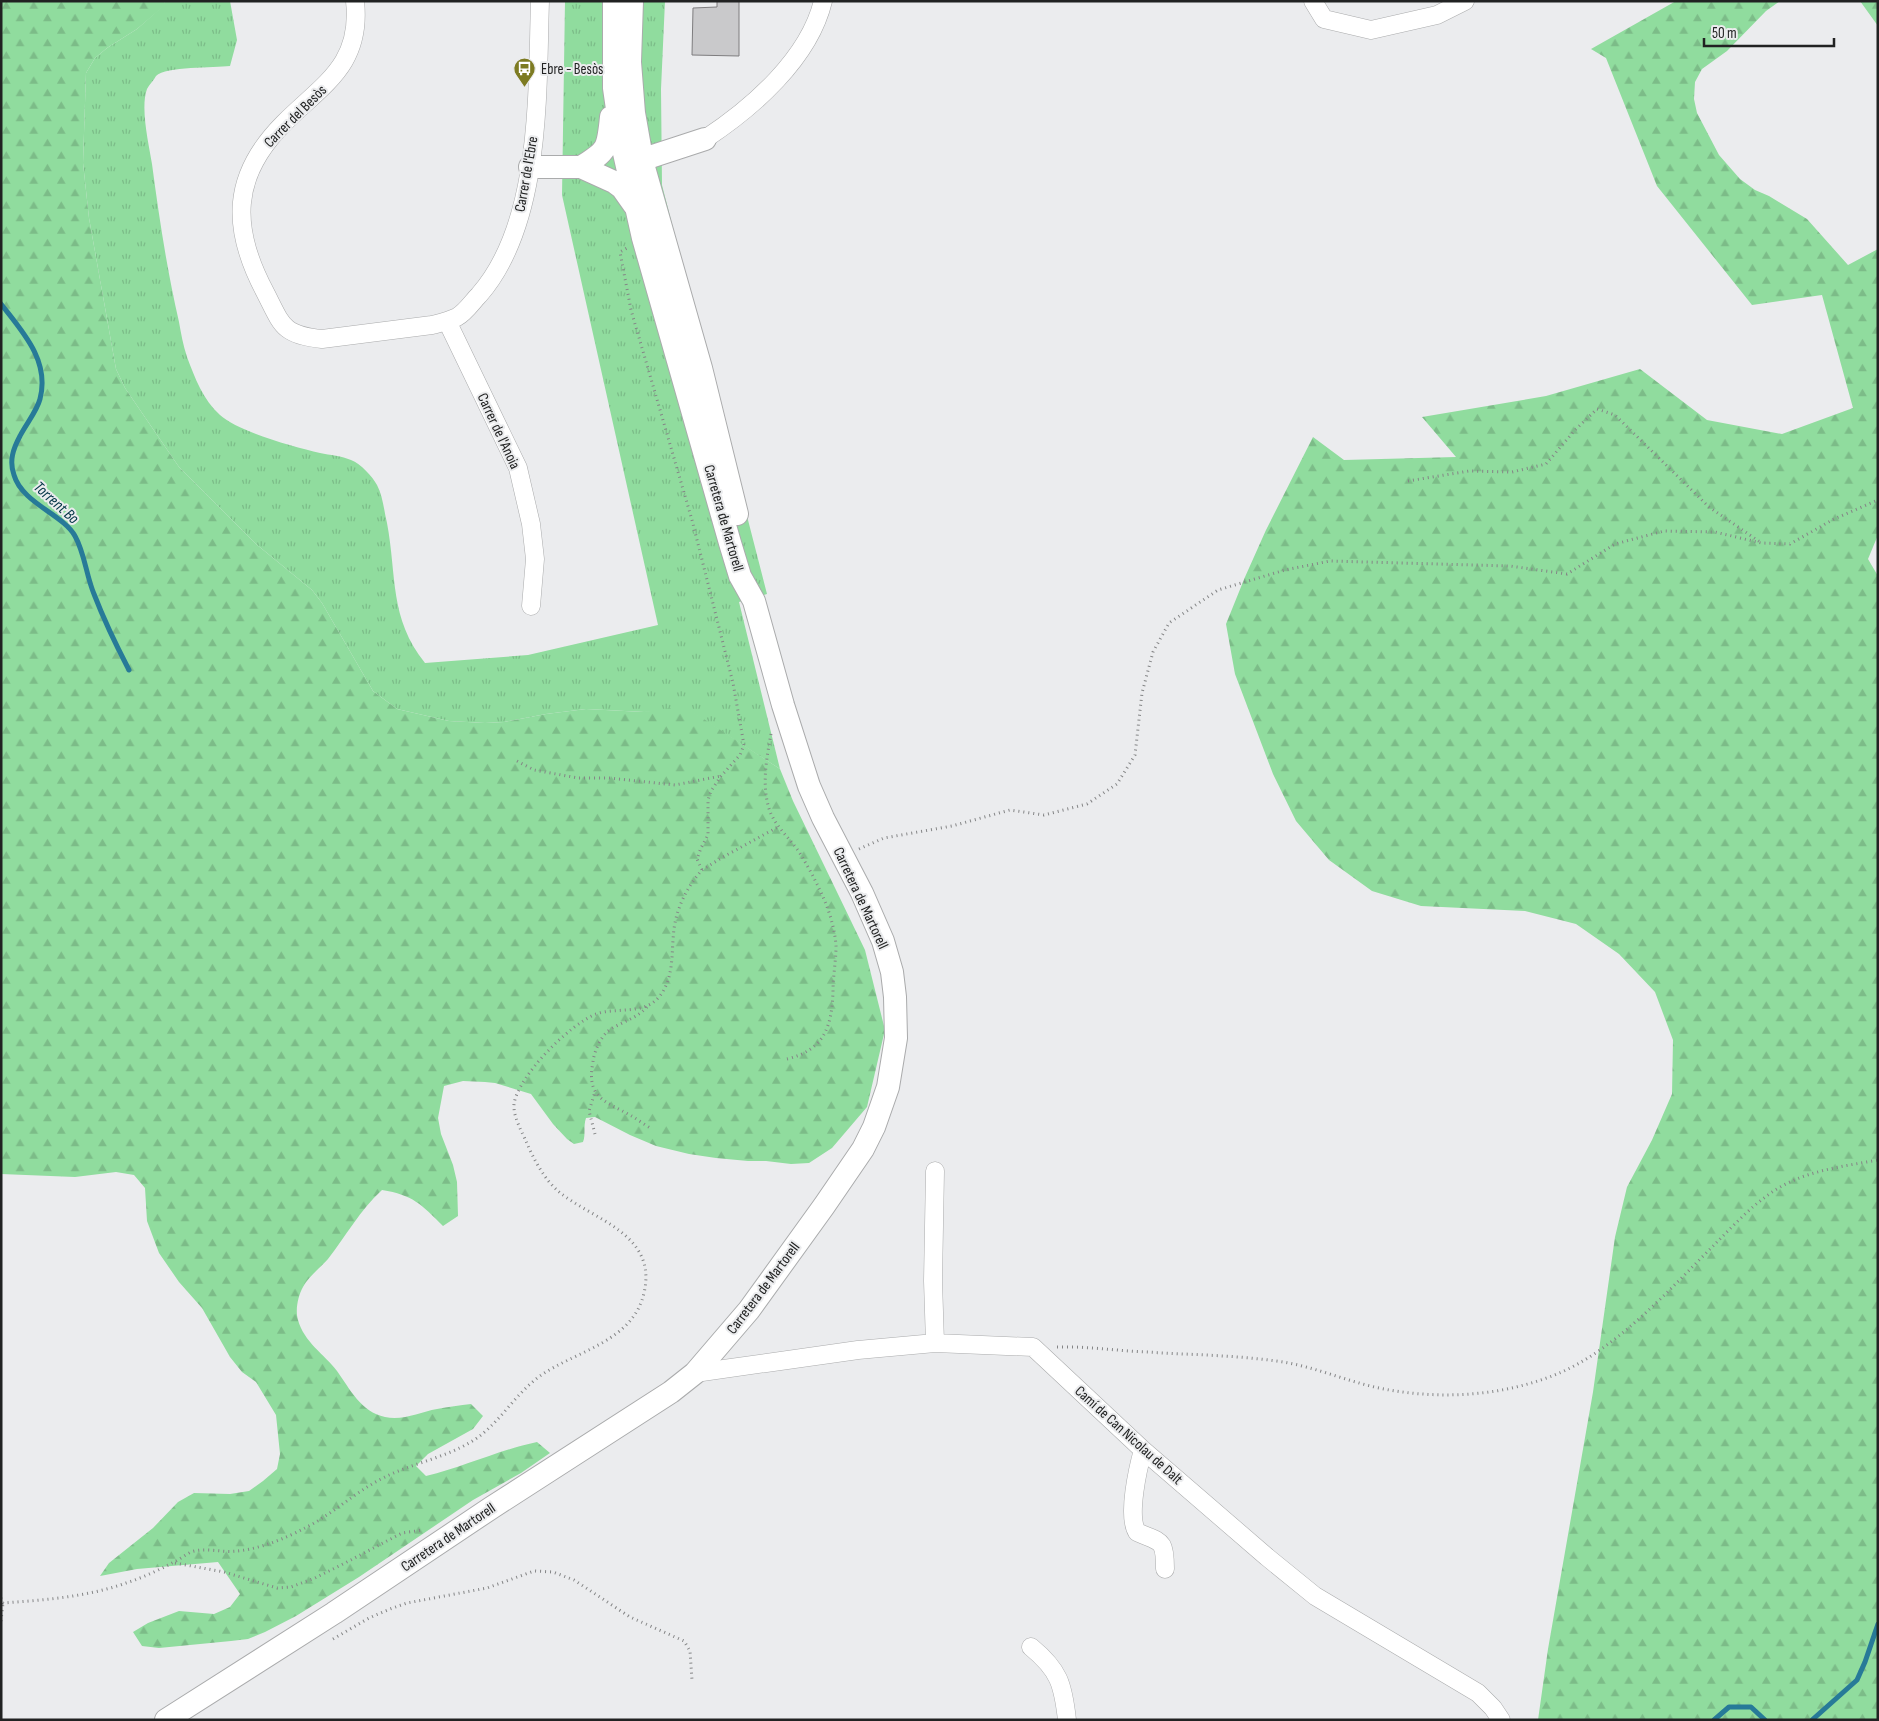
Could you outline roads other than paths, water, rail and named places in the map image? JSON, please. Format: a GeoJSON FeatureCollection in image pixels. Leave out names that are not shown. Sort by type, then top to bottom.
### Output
{"type":"FeatureCollection","features":[{"type":"Feature","properties":{"kind":"main road","name":"Carretera de Martorell"},"geometry":{"type":"LineString","coordinates":[[166,1720],[334,1614],[671,1392],[695,1373],[749,1310],[846,1175],[863,1149],[874,1127],[888,1087],[896,1038],[892,972],[884,941],[809,786],[783,705],[754,601],[740,576],[644,238],[644,202],[622,144],[615,96],[614,1]]}},
{"type":"Feature","properties":{"kind":"main road"},"geometry":{"type":"LineString","coordinates":[[632,1],[630,62],[636,121],[643,164],[644,202],[701,368],[729,478],[750,573],[754,601]]}},
{"type":"Feature","properties":{"kind":"main road"},"geometry":{"type":"LineString","coordinates":[[581,167],[604,151],[607,144],[615,96]]}},
{"type":"Feature","properties":{"kind":"main road"},"geometry":{"type":"LineString","coordinates":[[615,96],[625,136],[637,161],[643,164],[652,167],[670,158],[688,155],[705,139]]}},
{"type":"Feature","properties":{"kind":"main road"},"geometry":{"type":"LineString","coordinates":[[636,121],[650,142],[670,158]]}},
{"type":"Feature","properties":{"kind":"main road"},"geometry":{"type":"LineString","coordinates":[[644,202],[670,158]]}},
{"type":"Feature","properties":{"kind":"main road"},"geometry":{"type":"LineString","coordinates":[[643,164],[638,180],[646,216],[644,238]]}},
{"type":"Feature","properties":{"kind":"main road"},"geometry":{"type":"LineString","coordinates":[[530,167],[581,167],[614,182],[644,202]]}},
{"type":"Feature","properties":{"kind":"street","name":"Carrer del Besòs"},"geometry":{"type":"LineString","coordinates":[[355,1],[354,37],[345,58],[326,86],[284,123],[261,150],[246,179],[240,204],[249,259],[279,319],[294,334],[322,339],[432,325],[447,321]]}},
{"type":"Feature","properties":{"kind":"street","name":"Carrer de l'Ebre"},"geometry":{"type":"LineString","coordinates":[[447,321],[465,310],[484,288],[507,253],[518,220],[530,167],[537,87],[540,1]]}},
{"type":"Feature","properties":{"kind":"street"},"geometry":{"type":"LineString","coordinates":[[705,139],[752,104],[775,82],[796,56],[811,32],[823,1]]}},
{"type":"Feature","properties":{"kind":"street"},"geometry":{"type":"LineString","coordinates":[[1314,1],[1324,19],[1371,30],[1437,15],[1465,1]]}},
{"type":"Feature","properties":{"kind":"street","name":"Carrer de l'Anoia"},"geometry":{"type":"LineString","coordinates":[[447,321],[518,468],[532,524],[535,559],[531,606]]}},
{"type":"Feature","properties":{"kind":"street"},"geometry":{"type":"LineString","coordinates":[[695,1373],[858,1350],[935,1343],[933,1281],[935,1171]]}},
{"type":"Feature","properties":{"kind":"street","name":"Camí de Can Nicolau de Dalt"},"geometry":{"type":"LineString","coordinates":[[935,1343],[1033,1347],[1143,1450],[1266,1557],[1315,1596],[1478,1692],[1500,1720]]}},
{"type":"Feature","properties":{"kind":"street"},"geometry":{"type":"LineString","coordinates":[[1143,1450],[1139,1463],[1134,1503],[1134,1528],[1137,1532],[1159,1541],[1165,1553],[1165,1568]]}},
{"type":"Feature","properties":{"kind":"street"},"geometry":{"type":"LineString","coordinates":[[1031,1647],[1056,1672],[1064,1697],[1067,1720]]}},
{"type":"Feature","properties":{"kind":"waterway","name":"Torrent Bo"},"geometry":{"type":"LineString","coordinates":[[1,304],[26,336],[38,360],[42,385],[39,404],[14,450],[12,460],[14,475],[18,485],[25,493],[70,528],[75,536],[81,550],[91,587],[129,670]]}},
{"type":"Feature","properties":{"kind":"waterway"},"geometry":{"type":"LineString","coordinates":[[1812,1720],[1857,1680],[1878,1624]]}},
{"type":"Feature","properties":{"kind":"waterway"},"geometry":{"type":"LineString","coordinates":[[1714,1720],[1729,1707],[1751,1707],[1765,1720]]}},
{"type":"Feature","properties":{"kind":"place","name":"Ebre - Besòs"},"geometry":{"type":"Point","coordinates":[525,88]}}]}
